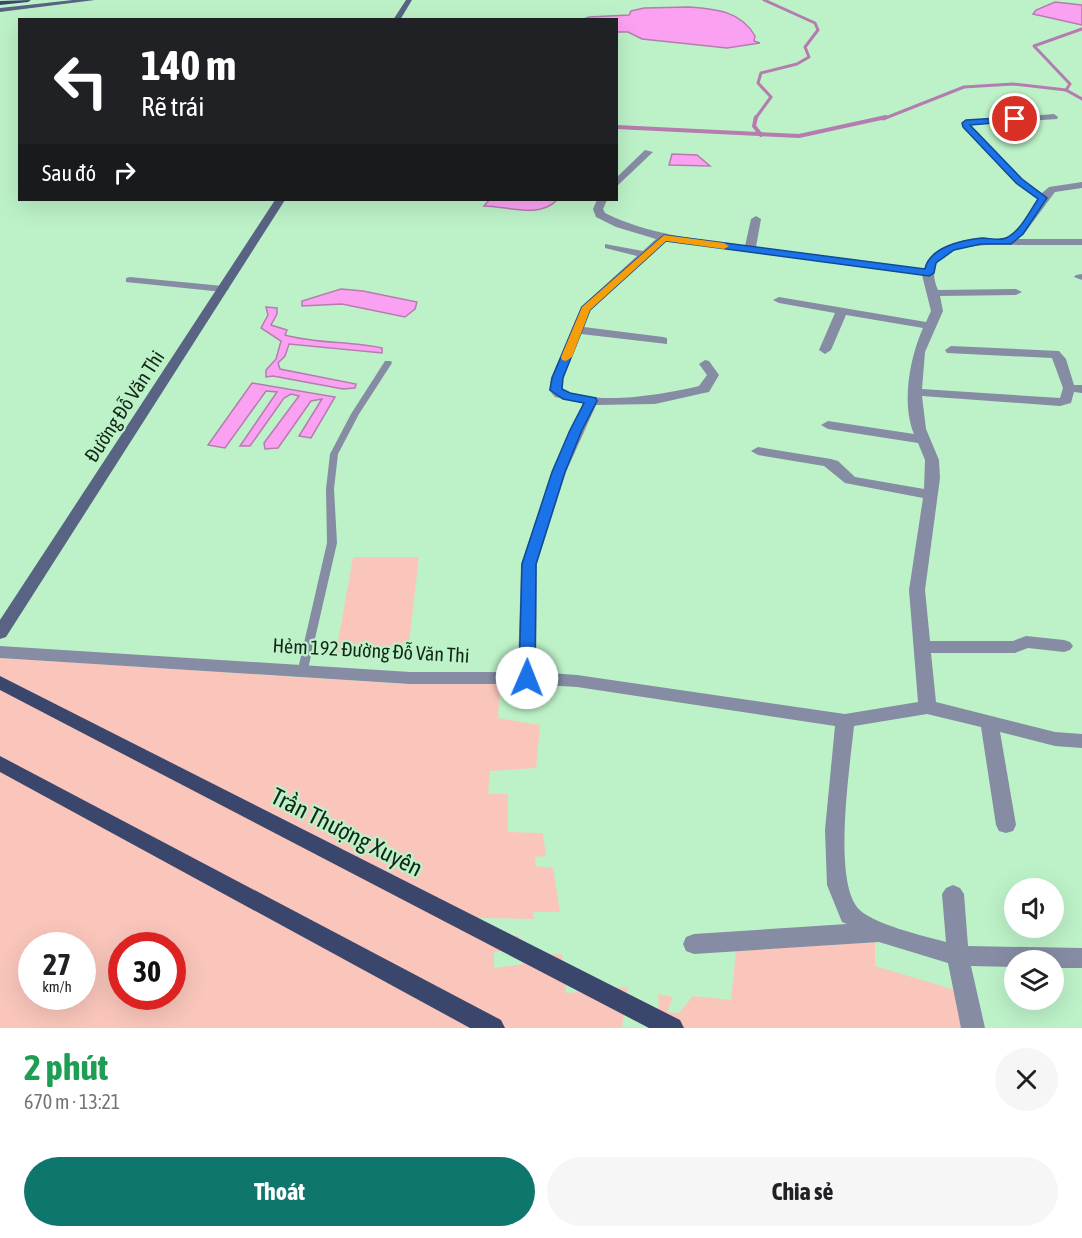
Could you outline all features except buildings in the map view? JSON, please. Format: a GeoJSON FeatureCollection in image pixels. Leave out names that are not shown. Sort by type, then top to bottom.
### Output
{"type":"FeatureCollection","features":[{"type":"Feature","properties":{"kind":"main road"},"geometry":{"type":"LineString","coordinates":[[0,3],[28,0]]}},
{"type":"Feature","properties":{"kind":"main road","name":"Trần Thượng Xuyên"},"geometry":{"type":"LineString","coordinates":[[0,682],[672,1028]]}},
{"type":"Feature","properties":{"kind":"main road"},"geometry":{"type":"LineString","coordinates":[[0,763],[493,1028]]}},
{"type":"Feature","properties":{"kind":"street"},"geometry":{"type":"LineString","coordinates":[[0,10],[92,0]]}},
{"type":"Feature","properties":{"kind":"street"},"geometry":{"type":"LineString","coordinates":[[397,18],[409,0]]}},
{"type":"Feature","properties":{"kind":"street"},"geometry":{"type":"LineString","coordinates":[[1043,198],[1019,181],[966,126],[966,123],[1054,117]]}},
{"type":"Feature","properties":{"kind":"street"},"geometry":{"type":"LineString","coordinates":[[618,182],[648,152]]}},
{"type":"Feature","properties":{"kind":"street"},"geometry":{"type":"LineString","coordinates":[[1007,242],[1020,232],[1043,198],[1052,189],[1082,185]]}},
{"type":"Feature","properties":{"kind":"street","name":"Đường Đỗ Văn Thi"},"geometry":{"type":"LineString","coordinates":[[0,633],[279,201]]}},
{"type":"Feature","properties":{"kind":"street"},"geometry":{"type":"LineString","coordinates":[[602,201],[598,209],[600,215],[621,225],[664,238],[929,273]]}},
{"type":"Feature","properties":{"kind":"street"},"geometry":{"type":"LineString","coordinates":[[750,249],[756,219]]}},
{"type":"Feature","properties":{"kind":"street"},"geometry":{"type":"LineString","coordinates":[[664,238],[585,309],[558,378],[556,390],[567,396],[591,401],[655,400],[704,390],[713,375],[705,364]]}},
{"type":"Feature","properties":{"kind":"street"},"geometry":{"type":"LineString","coordinates":[[1082,242],[981,241],[951,248],[931,262],[928,282],[934,293],[937,311],[919,352],[915,392],[922,439],[932,460],[930,495],[917,590],[927,707],[1055,739],[1082,741]]}},
{"type":"Feature","properties":{"kind":"street"},"geometry":{"type":"LineString","coordinates":[[609,246],[646,255]]}},
{"type":"Feature","properties":{"kind":"street"},"geometry":{"type":"LineString","coordinates":[[130,280],[223,289]]}},
{"type":"Feature","properties":{"kind":"street"},"geometry":{"type":"LineString","coordinates":[[934,293],[1016,292]]}},
{"type":"Feature","properties":{"kind":"street"},"geometry":{"type":"LineString","coordinates":[[779,300],[931,326]]}},
{"type":"Feature","properties":{"kind":"street"},"geometry":{"type":"LineString","coordinates":[[825,350],[842,311]]}},
{"type":"Feature","properties":{"kind":"street"},"geometry":{"type":"LineString","coordinates":[[578,330],[663,341]]}},
{"type":"Feature","properties":{"kind":"street"},"geometry":{"type":"LineString","coordinates":[[915,392],[1060,402],[1066,400],[1076,388],[1056,354],[951,350]]}},
{"type":"Feature","properties":{"kind":"street"},"geometry":{"type":"LineString","coordinates":[[527,678],[529,564],[559,472],[591,401]]}},
{"type":"Feature","properties":{"kind":"street"},"geometry":{"type":"LineString","coordinates":[[828,425],[922,439]]}},
{"type":"Feature","properties":{"kind":"street"},"geometry":{"type":"LineString","coordinates":[[758,451],[826,462],[833,464],[850,480],[930,495]]}},
{"type":"Feature","properties":{"kind":"street"},"geometry":{"type":"LineString","coordinates":[[922,646],[1015,647],[1026,642],[1064,646]]}},
{"type":"Feature","properties":{"kind":"street","name":"Hẻm 192 Đường Đỗ Văn Thi"},"geometry":{"type":"LineString","coordinates":[[0,652],[303,669],[410,678],[527,678],[577,681],[845,721],[927,707]]}},
{"type":"Feature","properties":{"kind":"street"},"geometry":{"type":"LineString","coordinates":[[845,721],[835,830],[837,885],[850,915],[879,932],[958,956],[1082,958]]}},
{"type":"Feature","properties":{"kind":"street"},"geometry":{"type":"LineString","coordinates":[[989,722],[1006,825]]}},
{"type":"Feature","properties":{"kind":"street"},"geometry":{"type":"LineString","coordinates":[[953,894],[958,956],[973,1028]]}},
{"type":"Feature","properties":{"kind":"street"},"geometry":{"type":"LineString","coordinates":[[694,944],[879,932]]}},
{"type":"Feature","properties":{"kind":"lane"},"geometry":{"type":"LineString","coordinates":[[303,669],[332,543],[330,489],[334,454],[355,414],[388,363]]}},
{"type":"Feature","properties":{"kind":"shaded area"},"geometry":{"type":"Polygon","coordinates":[[[1055,2],[1082,5],[1082,25],[1033,14],[1036,10],[1055,2]]]}},
{"type":"Feature","properties":{"kind":"shaded area"},"geometry":{"type":"Polygon","coordinates":[[[689,7],[718,10],[743,21],[755,36],[754,41],[760,43],[727,48],[642,39],[628,32],[618,32],[618,18],[586,18],[629,15],[631,11],[644,8],[689,7]]]}},
{"type":"Feature","properties":{"kind":"shaded area"},"geometry":{"type":"Polygon","coordinates":[[[672,154],[697,155],[710,166],[669,165],[672,154]]]}},
{"type":"Feature","properties":{"kind":"shaded area"},"geometry":{"type":"Polygon","coordinates":[[[488,201],[556,201],[550,206],[532,210],[484,206],[488,201]]]}},
{"type":"Feature","properties":{"kind":"shaded area"},"geometry":{"type":"Polygon","coordinates":[[[341,289],[417,302],[415,309],[405,317],[342,304],[302,306],[302,301],[341,289]]]}},
{"type":"Feature","properties":{"kind":"shaded area"},"geometry":{"type":"Polygon","coordinates":[[[266,307],[277,308],[277,314],[271,325],[287,330],[285,335],[382,348],[382,353],[289,344],[285,356],[278,363],[280,369],[356,384],[355,388],[343,389],[273,376],[266,377],[266,370],[276,359],[281,341],[261,328],[268,315],[266,307]]]}},
{"type":"Feature","properties":{"kind":"shaded area"},"geometry":{"type":"Polygon","coordinates":[[[252,383],[335,397],[311,438],[299,436],[322,399],[311,401],[278,448],[265,449],[264,443],[299,396],[291,394],[284,398],[250,446],[240,446],[277,392],[266,391],[225,448],[208,445],[252,383]]]}},
{"type":"Feature","properties":{"kind":"shaded area"},"geometry":{"type":"Polygon","coordinates":[[[353,557],[419,557],[408,652],[336,653],[353,557]]]}},
{"type":"Feature","properties":{"kind":"shaded area"},"geometry":{"type":"Polygon","coordinates":[[[0,658],[408,684],[500,684],[498,718],[540,725],[536,768],[490,771],[488,794],[508,794],[508,832],[543,833],[546,856],[535,857],[536,866],[553,868],[560,912],[533,912],[534,919],[479,918],[481,937],[519,936],[518,948],[494,952],[494,968],[523,964],[525,956],[562,954],[566,993],[628,987],[622,1027],[633,1028],[0,1028],[0,658]]]}},
{"type":"Feature","properties":{"kind":"shaded area"},"geometry":{"type":"Polygon","coordinates":[[[875,942],[875,966],[955,990],[962,1028],[651,1028],[659,1005],[658,994],[673,997],[667,1012],[679,1013],[693,996],[731,1000],[736,951],[875,942]]]}},
{"type":"Feature","properties":{"kind":"waterway"},"geometry":{"type":"LineString","coordinates":[[756,118],[771,97],[758,83],[761,73],[797,64],[809,57],[805,47],[818,30],[815,23],[764,0]]}},
{"type":"Feature","properties":{"kind":"waterway"},"geometry":{"type":"LineString","coordinates":[[1066,90],[1070,84],[1034,46],[1082,29]]}},
{"type":"Feature","properties":{"kind":"waterway"},"geometry":{"type":"LineString","coordinates":[[883,119],[964,87],[1013,84],[1066,90]]}},
{"type":"Feature","properties":{"kind":"waterway"},"geometry":{"type":"LineString","coordinates":[[1066,90],[1082,99]]}},
{"type":"Feature","properties":{"kind":"waterway"},"geometry":{"type":"LineString","coordinates":[[760,134],[799,136],[886,117]]}},
{"type":"Feature","properties":{"kind":"waterway"},"geometry":{"type":"LineString","coordinates":[[756,118],[754,126],[760,134]]}},
{"type":"Feature","properties":{"kind":"waterway"},"geometry":{"type":"LineString","coordinates":[[618,127],[760,134]]}},
{"type":"Feature","properties":{"kind":"slow traffic"},"geometry":{"type":"LineString","coordinates":[[566,357],[585,309],[664,238],[724,246]]}},
{"type":"Feature","properties":{"kind":"route"},"geometry":{"type":"LineString","coordinates":[[527,678],[529,564],[559,472],[591,401],[560,394],[556,390],[558,378],[585,309],[664,238],[929,273],[931,262],[951,248],[981,241],[1007,242],[1020,232],[1043,198],[1019,181],[966,126],[966,123],[1015,119]]}}]}
